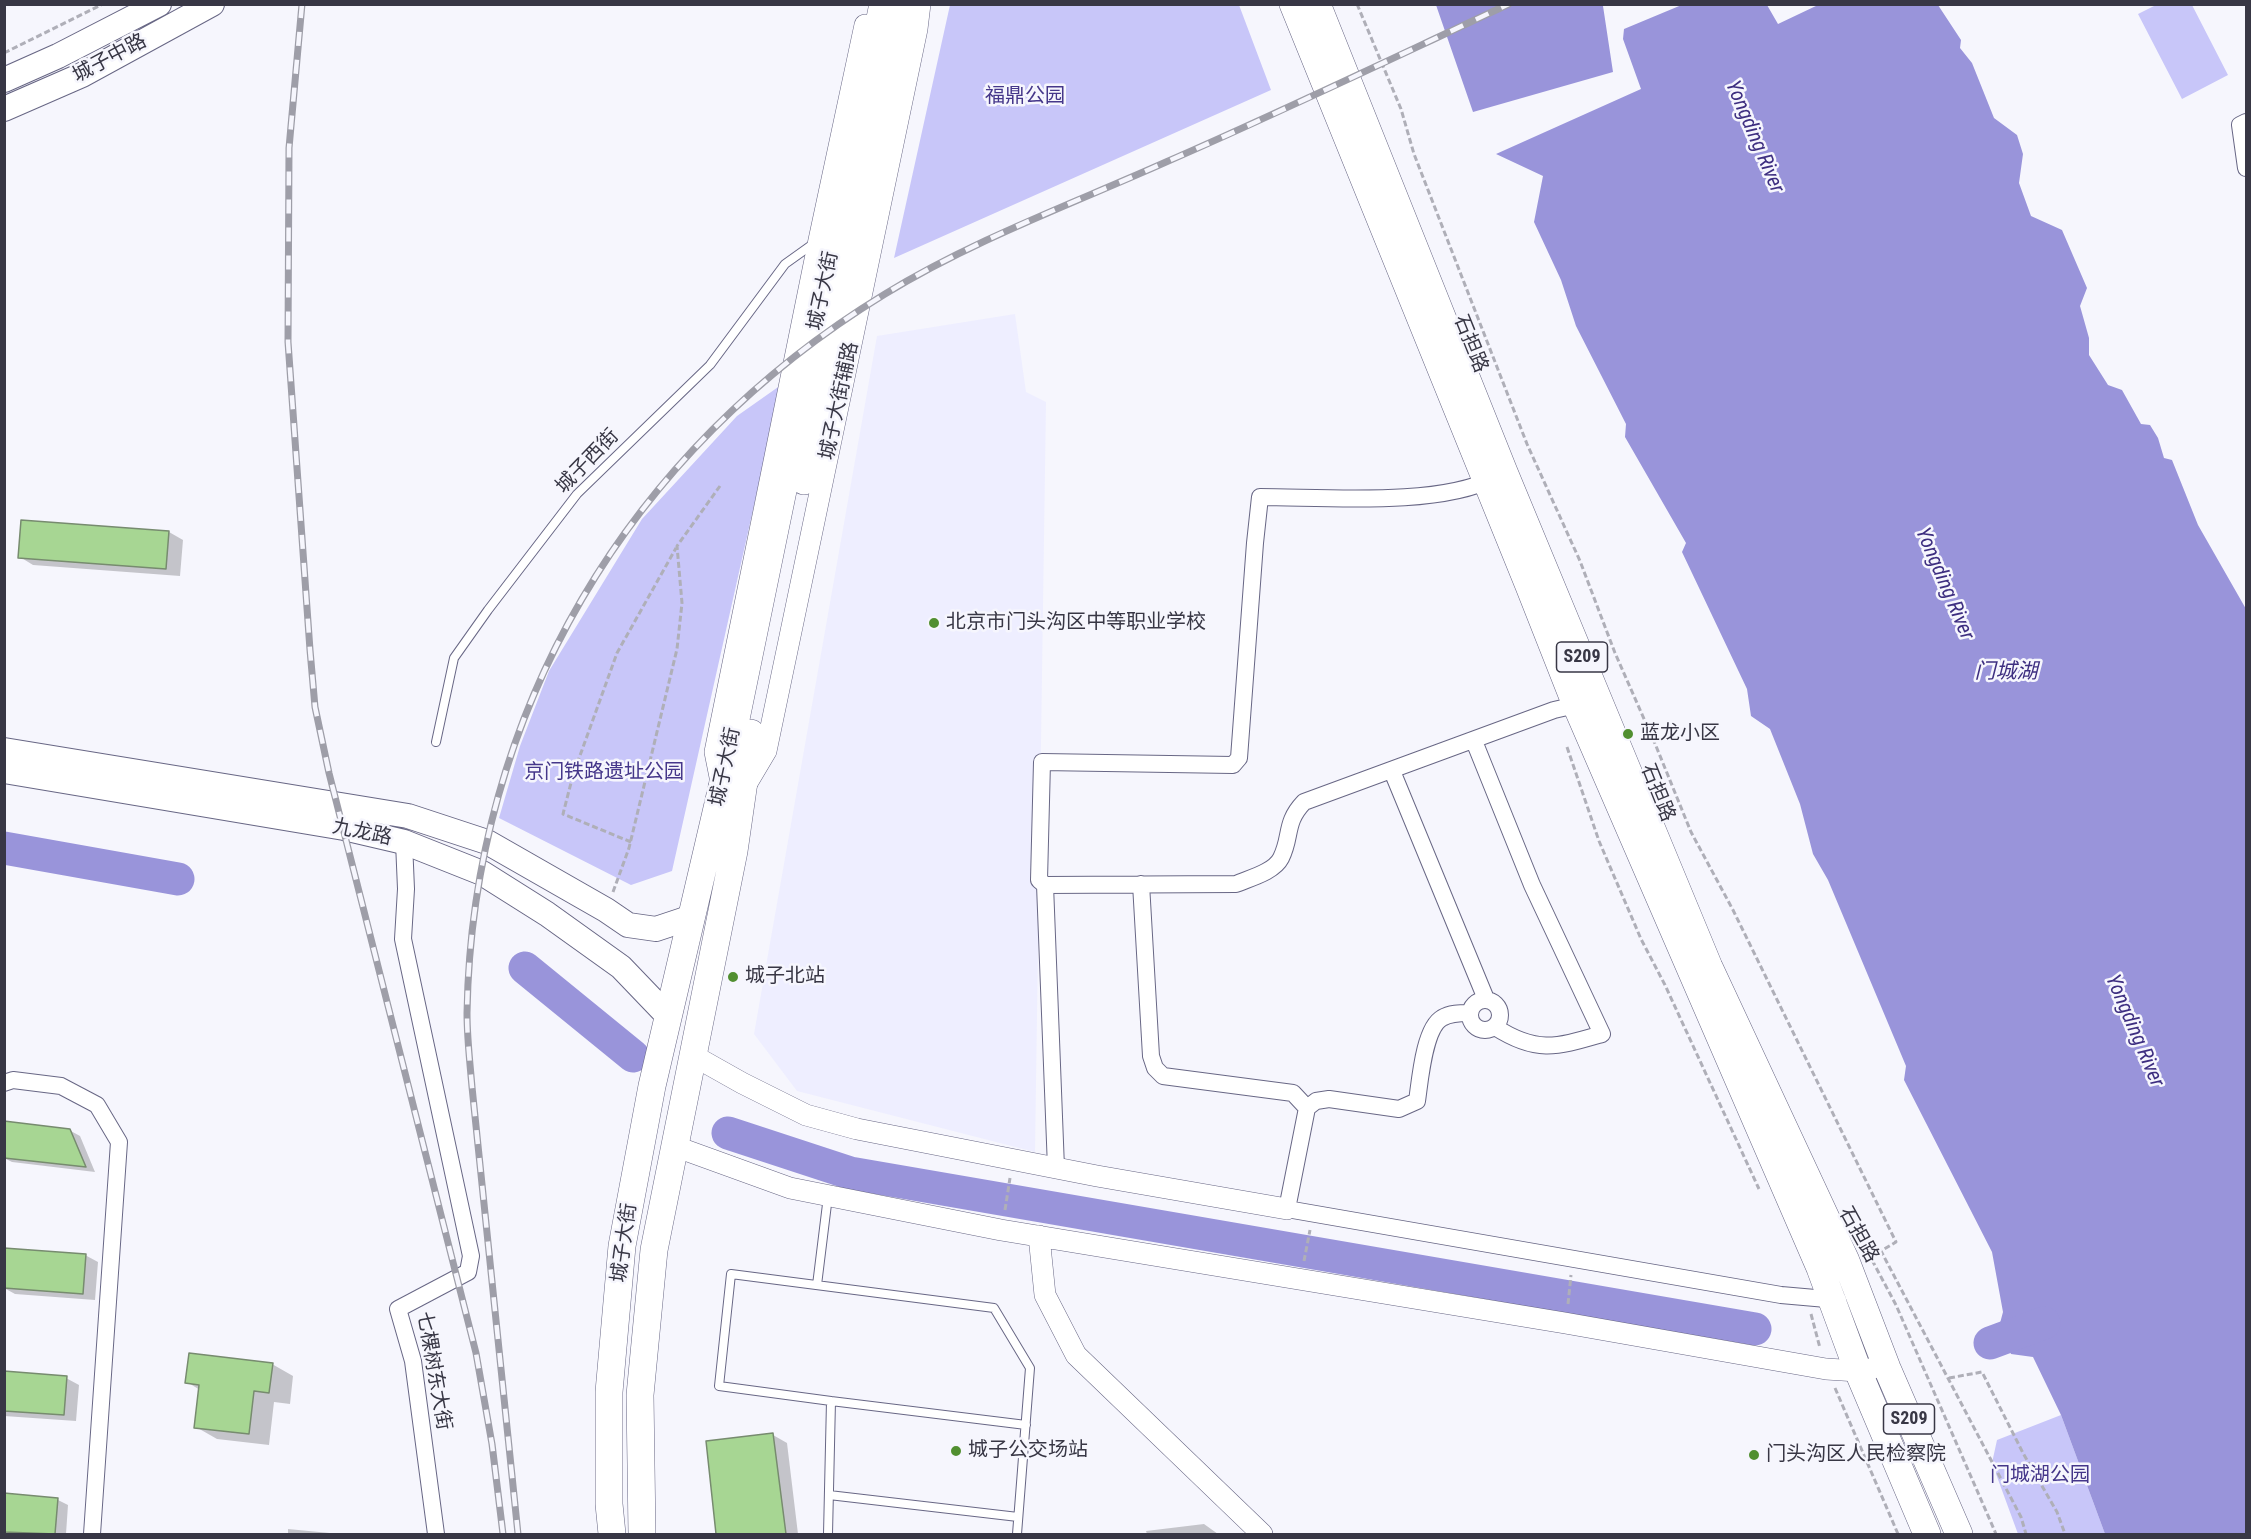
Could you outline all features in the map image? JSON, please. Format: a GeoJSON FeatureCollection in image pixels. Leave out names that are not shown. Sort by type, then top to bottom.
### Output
{"type":"FeatureCollection","features":[{"type":"Feature","properties":{"kind":"main road","name":"城子中路"},"geometry":{"type":"LineString","coordinates":[[4,80],[58,56],[159,4]]}},
{"type":"Feature","properties":{"kind":"main road","name":"城子中路"},"geometry":{"type":"LineString","coordinates":[[4,109],[82,75],[213,4]]}},
{"type":"Feature","properties":{"kind":"main road","name":"城子大街"},"geometry":{"type":"LineString","coordinates":[[642,1534],[640,1395],[654,1250],[734,851],[732,789],[883,4]]}},
{"type":"Feature","properties":{"kind":"main road","name":"城子大街"},"geometry":{"type":"LineString","coordinates":[[612,1534],[609,1504],[609,1392],[622,1246],[652,1086],[692,917],[750,737],[905,4]]}},
{"type":"Feature","properties":{"kind":"main road","name":"石担路"},"geometry":{"type":"LineString","coordinates":[[1293,4],[1495,477],[1709,967],[1846,1261],[1887,1368],[1959,1534]]}},
{"type":"Feature","properties":{"kind":"main road","name":"石担路"},"geometry":{"type":"LineString","coordinates":[[1317,4],[1495,477],[1576,705],[1832,1300],[1858,1371],[1927,1534]]}},
{"type":"Feature","properties":{"kind":"main road","name":"九龙路"},"geometry":{"type":"LineString","coordinates":[[4,750],[408,816],[487,842],[628,925],[656,929],[692,917]]}},
{"type":"Feature","properties":{"kind":"main road","name":"九龙路"},"geometry":{"type":"LineString","coordinates":[[4,771],[344,828],[404,842],[482,873],[547,914],[621,967],[668,1015]]}},
{"type":"Feature","properties":{"kind":"street"},"geometry":{"type":"LineString","coordinates":[[732,789],[715,752],[819,240],[870,4]]}},
{"type":"Feature","properties":{"kind":"street","name":"城子大街辅路"},"geometry":{"type":"LineString","coordinates":[[732,789],[766,751],[847,369],[917,29],[920,4]]}},
{"type":"Feature","properties":{"kind":"street"},"geometry":{"type":"LineString","coordinates":[[2247,122],[2240,125],[2247,168]]}},
{"type":"Feature","properties":{"kind":"street"},"geometry":{"type":"LineString","coordinates":[[1495,477],[1465,488],[1408,498],[1260,497],[1239,758],[1233,765],[1042,762],[1039,880],[1046,885],[1236,884],[1265,872],[1281,860],[1293,814],[1305,802],[1554,710],[1576,705]]}},
{"type":"Feature","properties":{"kind":"street"},"geometry":{"type":"LineString","coordinates":[[1474,741],[1532,885],[1602,1034],[1557,1047],[1529,1044],[1495,1027],[1485,1030],[1476,1028],[1470,1020],[1469,1013],[1476,1002],[1486,999]]}},
{"type":"Feature","properties":{"kind":"street"},"geometry":{"type":"LineString","coordinates":[[1392,771],[1486,999],[1495,1004],[1500,1012],[1495,1027]]}},
{"type":"Feature","properties":{"kind":"street","name":"七棵树东大街"},"geometry":{"type":"LineString","coordinates":[[404,842],[406,889],[403,939],[471,1256],[468,1272],[398,1309],[413,1361],[436,1534]]}},
{"type":"Feature","properties":{"kind":"street"},"geometry":{"type":"LineString","coordinates":[[1141,884],[1151,1056],[1155,1068],[1163,1076],[1293,1093],[1307,1108]]}},
{"type":"Feature","properties":{"kind":"street"},"geometry":{"type":"LineString","coordinates":[[1046,885],[1056,1168]]}},
{"type":"Feature","properties":{"kind":"street"},"geometry":{"type":"LineString","coordinates":[[1287,1209],[1307,1108],[1316,1101],[1329,1099],[1399,1109],[1417,1101],[1431,1031],[1440,1019],[1454,1014],[1469,1013]]}},
{"type":"Feature","properties":{"kind":"street"},"geometry":{"type":"LineString","coordinates":[[693,1056],[806,1115],[856,1129],[1056,1168],[1781,1295],[1862,1303]]}},
{"type":"Feature","properties":{"kind":"street"},"geometry":{"type":"LineString","coordinates":[[4,1083],[13,1080],[61,1086],[97,1105],[119,1142],[92,1534]]}},
{"type":"Feature","properties":{"kind":"street"},"geometry":{"type":"LineString","coordinates":[[674,1146],[790,1188],[1001,1230],[1565,1323],[1826,1369],[1858,1371],[1887,1368]]}},
{"type":"Feature","properties":{"kind":"street"},"geometry":{"type":"LineString","coordinates":[[1039,1236],[1045,1294],[1076,1355],[1262,1534]]}},
{"type":"Feature","properties":{"kind":"lane","name":"城子西街"},"geometry":{"type":"LineString","coordinates":[[436,742],[454,658],[488,610],[577,494],[710,365],[785,264],[819,240]]}},
{"type":"Feature","properties":{"kind":"lane"},"geometry":{"type":"LineString","coordinates":[[817,1285],[828,1196]]}},
{"type":"Feature","properties":{"kind":"lane"},"geometry":{"type":"LineString","coordinates":[[1017,1534],[1026,1425],[1030,1368],[994,1308],[731,1274],[719,1386],[1026,1425]]}},
{"type":"Feature","properties":{"kind":"lane"},"geometry":{"type":"LineString","coordinates":[[828,1534],[831,1401]]}},
{"type":"Feature","properties":{"kind":"lane"},"geometry":{"type":"LineString","coordinates":[[829,1495],[1018,1517]]}},
{"type":"Feature","properties":{"kind":"path"},"geometry":{"type":"LineString","coordinates":[[4,53],[103,4]]}},
{"type":"Feature","properties":{"kind":"path"},"geometry":{"type":"LineString","coordinates":[[1357,4],[1401,109],[1414,154],[1527,444],[1580,561],[1615,653],[1691,832],[1733,910],[1896,1242],[1881,1251],[2021,1517],[2026,1534]]}},
{"type":"Feature","properties":{"kind":"path"},"geometry":{"type":"LineString","coordinates":[[631,842],[563,814],[573,775],[617,653],[677,546],[720,486]]}},
{"type":"Feature","properties":{"kind":"path"},"geometry":{"type":"LineString","coordinates":[[606,910],[631,842],[677,649],[682,603],[677,546]]}},
{"type":"Feature","properties":{"kind":"path"},"geometry":{"type":"LineString","coordinates":[[1001,1230],[1014,1159]]}},
{"type":"Feature","properties":{"kind":"path"},"geometry":{"type":"LineString","coordinates":[[1300,1279],[1313,1213]]}},
{"type":"Feature","properties":{"kind":"path","name":"石担路"},"geometry":{"type":"LineString","coordinates":[[1869,1255],[1896,1305],[1996,1534]]}},
{"type":"Feature","properties":{"kind":"path"},"geometry":{"type":"LineString","coordinates":[[1565,1323],[1573,1258]]}},
{"type":"Feature","properties":{"kind":"path"},"geometry":{"type":"LineString","coordinates":[[1948,1378],[1982,1372],[2023,1453],[2057,1512],[2065,1534]]}},
{"type":"Feature","properties":{"kind":"shaded area","name":"北京市门头沟区中等职业学校"},"geometry":{"type":"Polygon","coordinates":[[[1015,314],[1026,392],[1046,402],[1035,1152],[797,1091],[754,1034],[877,336],[1015,314]]]}},
{"type":"Feature","properties":{"kind":"green space","name":"福鼎公园"},"geometry":{"type":"Polygon","coordinates":[[[950,5],[1239,5],[1271,90],[894,258],[950,5]]]}},
{"type":"Feature","properties":{"kind":"green space"},"geometry":{"type":"Polygon","coordinates":[[[2156,5],[2192,5],[2228,75],[2182,99],[2138,14],[2156,5]]]}},
{"type":"Feature","properties":{"kind":"green space","name":"京门铁路遗址公园"},"geometry":{"type":"Polygon","coordinates":[[[781,385],[672,871],[631,885],[499,818],[520,746],[549,671],[642,519],[737,416],[781,385]]]}},
{"type":"Feature","properties":{"kind":"green space","name":"门城湖公园"},"geometry":{"type":"Polygon","coordinates":[[[2061,1415],[2105,1534],[2018,1534],[1992,1463],[1997,1440],[2061,1415]]]}},
{"type":"Feature","properties":{"kind":"water","name":"门城湖"},"geometry":{"type":"Polygon","coordinates":[[[1684,4],[1767,5],[1778,24],[1818,5],[1938,5],[1961,40],[1960,48],[1972,63],[1994,118],[2017,135],[2023,154],[2019,183],[2031,216],[2062,230],[2087,288],[2080,306],[2089,338],[2089,355],[2108,385],[2122,390],[2141,424],[2150,425],[2158,438],[2164,458],[2172,460],[2198,525],[2246,609],[2246,1534],[2105,1534],[2061,1415],[2033,1357],[2011,1354],[1999,1327],[2003,1312],[1992,1252],[1904,1080],[1906,1066],[1828,880],[1813,854],[1800,804],[1770,729],[1751,716],[1747,689],[1682,552],[1686,543],[1625,437],[1626,424],[1576,326],[1561,280],[1534,222],[1543,176],[1496,154],[1641,89],[1623,39],[1624,29],[1684,4]]]}},
{"type":"Feature","properties":{"kind":"water"},"geometry":{"type":"Polygon","coordinates":[[[1436,5],[1605,5],[1603,6],[1613,72],[1473,112],[1436,5]]]}},
{"type":"Feature","properties":{"kind":"building"},"geometry":{"type":"Polygon","coordinates":[[[21,520],[169,531],[166,569],[18,558],[21,520]]]}},
{"type":"Feature","properties":{"kind":"building"},"geometry":{"type":"Polygon","coordinates":[[[4,1121],[70,1129],[86,1167],[4,1158],[4,1121]]]}},
{"type":"Feature","properties":{"kind":"building"},"geometry":{"type":"Polygon","coordinates":[[[4,1248],[86,1254],[83,1294],[4,1288],[4,1248]]]}},
{"type":"Feature","properties":{"kind":"building"},"geometry":{"type":"Polygon","coordinates":[[[189,1353],[273,1363],[269,1393],[254,1391],[249,1434],[194,1428],[199,1385],[185,1383],[189,1353]]]}},
{"type":"Feature","properties":{"kind":"building"},"geometry":{"type":"Polygon","coordinates":[[[4,1371],[67,1376],[64,1415],[4,1411],[4,1371]]]}},
{"type":"Feature","properties":{"kind":"building"},"geometry":{"type":"Polygon","coordinates":[[[773,1433],[786,1534],[716,1534],[706,1441],[773,1433]]]}},
{"type":"Feature","properties":{"kind":"building"},"geometry":{"type":"Polygon","coordinates":[[[4,1493],[58,1498],[55,1534],[4,1532],[4,1493]]]}},
{"type":"Feature","properties":{"kind":"waterway"},"geometry":{"type":"LineString","coordinates":[[4,848],[178,879]]}},
{"type":"Feature","properties":{"kind":"waterway"},"geometry":{"type":"LineString","coordinates":[[525,968],[633,1056]]}},
{"type":"Feature","properties":{"kind":"waterway"},"geometry":{"type":"LineString","coordinates":[[728,1133],[850,1173],[1755,1329]]}},
{"type":"Feature","properties":{"kind":"waterway"},"geometry":{"type":"LineString","coordinates":[[1990,1343],[2044,1323]]}},
{"type":"Feature","properties":{"kind":"railway"},"geometry":{"type":"LineString","coordinates":[[302,4],[289,148],[288,342],[315,707],[329,773],[476,1353],[492,1444],[503,1534]]}},
{"type":"Feature","properties":{"kind":"railway"},"geometry":{"type":"LineString","coordinates":[[518,1534],[472,1087],[467,1013],[476,902],[498,796],[534,694],[582,599],[642,511],[712,430],[794,357],[885,294],[953,256],[1252,124],[1509,4]]}},
{"type":"Feature","properties":{"kind":"place","name":"北京市门头沟区中等职业学校"},"geometry":{"type":"Point","coordinates":[934,623]}},
{"type":"Feature","properties":{"kind":"place","name":"蓝龙小区"},"geometry":{"type":"Point","coordinates":[1628,734]}},
{"type":"Feature","properties":{"kind":"place","name":"城子北站"},"geometry":{"type":"Point","coordinates":[733,977]}},
{"type":"Feature","properties":{"kind":"place","name":"城子公交场站"},"geometry":{"type":"Point","coordinates":[956,1451]}},
{"type":"Feature","properties":{"kind":"place","name":"门头沟区人民检察院"},"geometry":{"type":"Point","coordinates":[1754,1455]}},
{"type":"Feature","properties":{"kind":"water label","name":"Yongding River"},"geometry":{"type":"Point","coordinates":[1754,137]}},
{"type":"Feature","properties":{"kind":"water label","name":"Yongding River"},"geometry":{"type":"Point","coordinates":[1944,584]}},
{"type":"Feature","properties":{"kind":"water label","name":"Yongding River"},"geometry":{"type":"Point","coordinates":[2134,1031]}}]}
